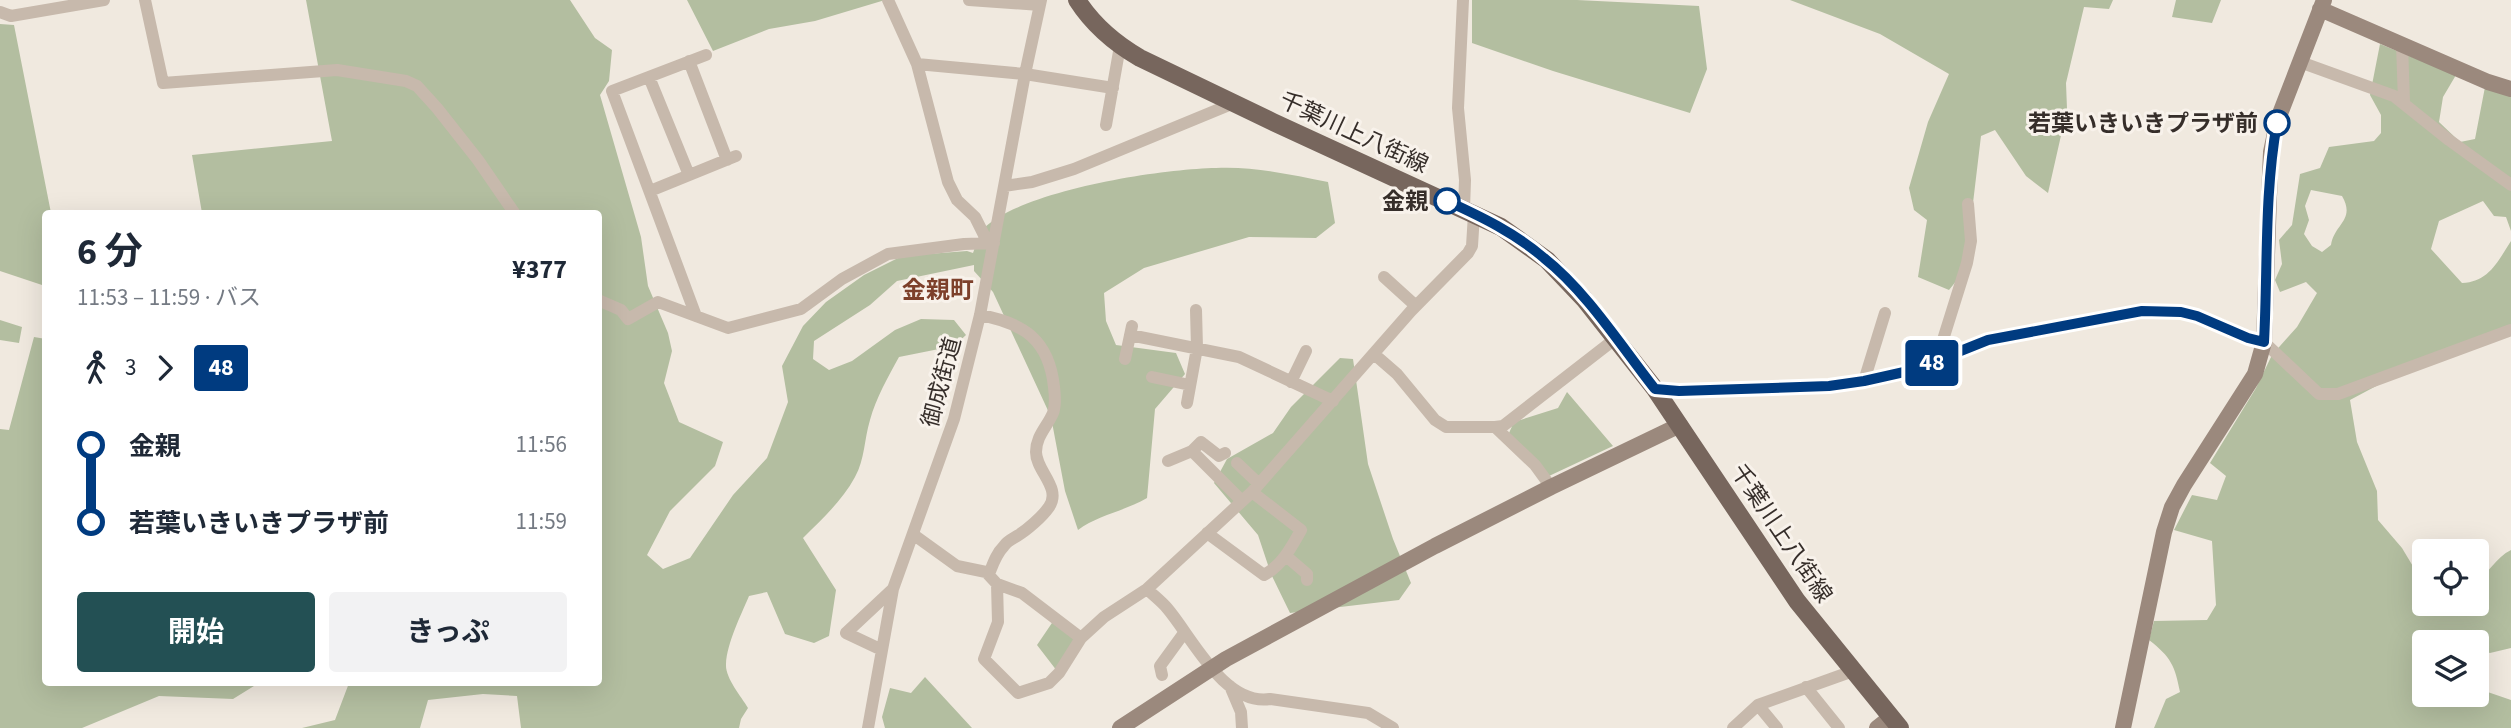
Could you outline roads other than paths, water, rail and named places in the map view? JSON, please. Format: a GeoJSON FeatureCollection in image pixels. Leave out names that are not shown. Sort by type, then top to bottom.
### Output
{"type":"FeatureCollection","features":[{"type":"Feature","properties":{"kind":"main road","name":"千葉川上八街線"},"geometry":{"type":"LineString","coordinates":[[1077,0],[1095,25],[1120,46],[1140,58],[1469,211],[1517,237],[1547,260],[1578,292],[1655,389],[1797,601],[1853,671],[1889,724]]}},
{"type":"Feature","properties":{"kind":"street"},"geometry":{"type":"LineString","coordinates":[[7,0],[5,14],[104,0]]}},
{"type":"Feature","properties":{"kind":"street"},"geometry":{"type":"LineString","coordinates":[[145,0],[163,83],[337,70],[406,81],[417,86],[438,108],[512,210]]}},
{"type":"Feature","properties":{"kind":"street"},"geometry":{"type":"LineString","coordinates":[[888,0],[917,64],[948,182],[957,200],[975,217],[984,234],[994,243]]}},
{"type":"Feature","properties":{"kind":"street"},"geometry":{"type":"LineString","coordinates":[[969,0],[1040,2]]}},
{"type":"Feature","properties":{"kind":"street"},"geometry":{"type":"LineString","coordinates":[[980,315],[996,318],[1033,336],[1050,361],[1055,401],[1053,412],[1038,439],[1036,454],[1053,496],[1049,506],[1020,535],[1005,543],[997,555],[993,579],[998,622],[984,659],[1018,693],[1049,683],[1059,673],[1081,638],[1104,617],[1147,589],[1251,492],[1416,306],[1468,253],[1472,246],[1458,108],[1463,0]]}},
{"type":"Feature","properties":{"kind":"street","name":"御成街道"},"geometry":{"type":"LineString","coordinates":[[868,728],[893,589],[954,419],[980,315],[1040,2]]}},
{"type":"Feature","properties":{"kind":"street"},"geometry":{"type":"LineString","coordinates":[[2123,728],[2164,532],[2172,507],[2252,383],[2264,342],[2272,152],[2277,119],[2322,4],[2402,44],[2488,82],[2511,89]]}},
{"type":"Feature","properties":{"kind":"street"},"geometry":{"type":"LineString","coordinates":[[2402,44],[2404,102]]}},
{"type":"Feature","properties":{"kind":"street"},"geometry":{"type":"LineString","coordinates":[[1106,125],[1120,46]]}},
{"type":"Feature","properties":{"kind":"street"},"geometry":{"type":"LineString","coordinates":[[696,316],[612,91],[706,55]]}},
{"type":"Feature","properties":{"kind":"street"},"geometry":{"type":"LineString","coordinates":[[650,191],[732,158],[689,61]]}},
{"type":"Feature","properties":{"kind":"street"},"geometry":{"type":"LineString","coordinates":[[2300,62],[2377,88],[2404,102],[2441,135],[2511,185]]}},
{"type":"Feature","properties":{"kind":"street"},"geometry":{"type":"LineString","coordinates":[[917,64],[1025,74],[1113,88]]}},
{"type":"Feature","properties":{"kind":"street"},"geometry":{"type":"LineString","coordinates":[[649,77],[690,175]]}},
{"type":"Feature","properties":{"kind":"street"},"geometry":{"type":"LineString","coordinates":[[1004,186],[1032,182],[1074,169],[1234,103]]}},
{"type":"Feature","properties":{"kind":"street"},"geometry":{"type":"LineString","coordinates":[[1936,362],[1967,263],[1971,241],[1968,205]]}},
{"type":"Feature","properties":{"kind":"street"},"geometry":{"type":"LineString","coordinates":[[602,302],[621,310],[628,319],[655,302],[728,328],[801,309],[842,279],[888,254],[964,244],[994,243]]}},
{"type":"Feature","properties":{"kind":"street"},"geometry":{"type":"LineString","coordinates":[[1384,277],[1416,306]]}},
{"type":"Feature","properties":{"kind":"street"},"geometry":{"type":"LineString","coordinates":[[1187,403],[1197,348],[1196,310]]}},
{"type":"Feature","properties":{"kind":"street"},"geometry":{"type":"LineString","coordinates":[[1655,389],[1679,391],[1829,386],[1864,381],[1936,362],[1956,351],[1988,340],[2142,311],[2181,312],[2197,316],[2264,342],[2319,394],[2338,394],[2511,330]]}},
{"type":"Feature","properties":{"kind":"street"},"geometry":{"type":"LineString","coordinates":[[1864,381],[1885,313]]}},
{"type":"Feature","properties":{"kind":"street"},"geometry":{"type":"LineString","coordinates":[[1125,359],[1131,331],[1239,357],[1333,401]]}},
{"type":"Feature","properties":{"kind":"street"},"geometry":{"type":"LineString","coordinates":[[1374,354],[1397,374],[1436,420],[1446,427],[1495,427],[1503,426],[1615,339]]}},
{"type":"Feature","properties":{"kind":"street"},"geometry":{"type":"LineString","coordinates":[[1291,382],[1306,351]]}},
{"type":"Feature","properties":{"kind":"street"},"geometry":{"type":"LineString","coordinates":[[1261,384],[1266,370]]}},
{"type":"Feature","properties":{"kind":"street"},"geometry":{"type":"LineString","coordinates":[[1152,377],[1190,385]]}},
{"type":"Feature","properties":{"kind":"street"},"geometry":{"type":"LineString","coordinates":[[1120,728],[1213,668],[1423,553],[1680,425]]}},
{"type":"Feature","properties":{"kind":"street"},"geometry":{"type":"LineString","coordinates":[[1495,427],[1535,466],[1551,487]]}},
{"type":"Feature","properties":{"kind":"street"},"geometry":{"type":"LineString","coordinates":[[1168,461],[1192,451],[1201,442],[1219,456],[1225,453]]}},
{"type":"Feature","properties":{"kind":"street"},"geometry":{"type":"LineString","coordinates":[[1192,451],[1301,530],[1286,556],[1264,575],[1207,533]]}},
{"type":"Feature","properties":{"kind":"street"},"geometry":{"type":"LineString","coordinates":[[1237,464],[1251,492]]}},
{"type":"Feature","properties":{"kind":"street"},"geometry":{"type":"LineString","coordinates":[[914,535],[957,566],[1022,593],[1081,638]]}},
{"type":"Feature","properties":{"kind":"street"},"geometry":{"type":"LineString","coordinates":[[1286,556],[1307,574],[1307,580]]}},
{"type":"Feature","properties":{"kind":"street"},"geometry":{"type":"LineString","coordinates":[[882,650],[846,634],[893,589]]}},
{"type":"Feature","properties":{"kind":"street"},"geometry":{"type":"LineString","coordinates":[[1147,589],[1167,608],[1202,658],[1230,686],[1258,701],[1270,699],[1368,713],[1393,728]]}},
{"type":"Feature","properties":{"kind":"street"},"geometry":{"type":"LineString","coordinates":[[1161,675],[1160,666],[1184,633]]}},
{"type":"Feature","properties":{"kind":"street"},"geometry":{"type":"LineString","coordinates":[[1733,728],[1758,705],[1853,671]]}},
{"type":"Feature","properties":{"kind":"street"},"geometry":{"type":"LineString","coordinates":[[1230,686],[1241,712],[1242,728]]}},
{"type":"Feature","properties":{"kind":"street"},"geometry":{"type":"LineString","coordinates":[[1806,687],[1839,728]]}},
{"type":"Feature","properties":{"kind":"street"},"geometry":{"type":"LineString","coordinates":[[1758,705],[1777,728]]}},
{"type":"Feature","properties":{"kind":"place","name":"若葉いきいきプラザ前"},"geometry":{"type":"Point","coordinates":[2277,123]}},
{"type":"Feature","properties":{"kind":"place","name":"金親"},"geometry":{"type":"Point","coordinates":[1447,201]}},
{"type":"Feature","properties":{"kind":"district","name":"金親町"},"geometry":{"type":"Point","coordinates":[938,290]}}]}
